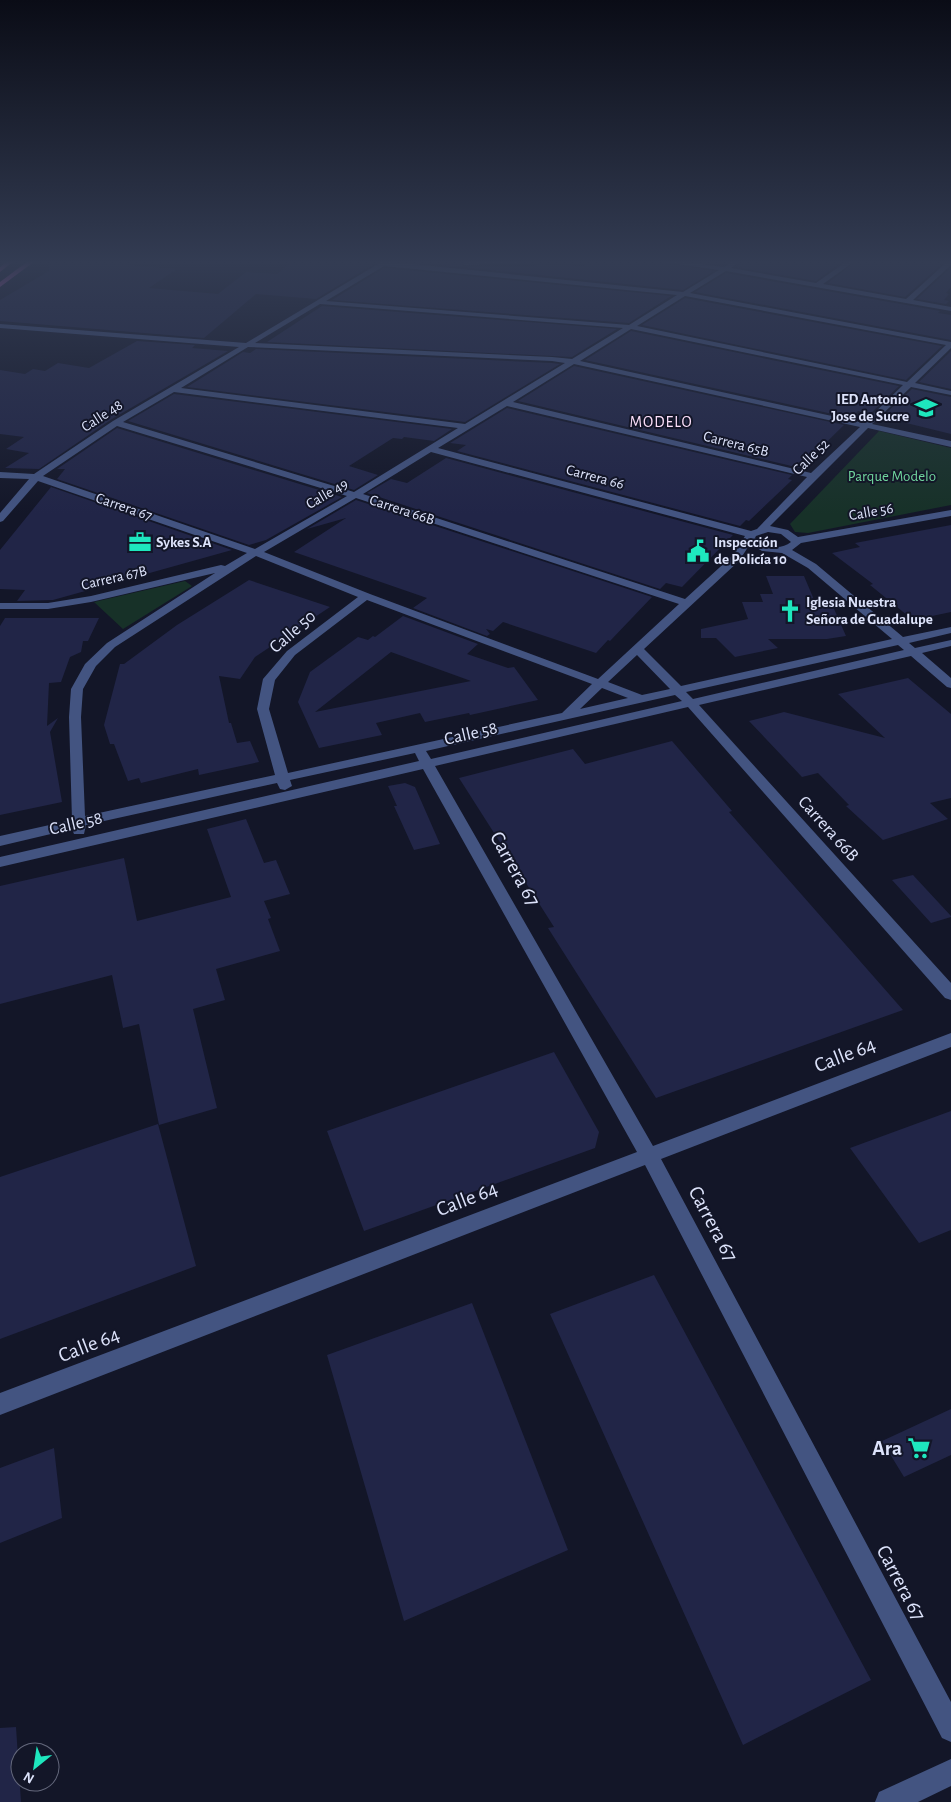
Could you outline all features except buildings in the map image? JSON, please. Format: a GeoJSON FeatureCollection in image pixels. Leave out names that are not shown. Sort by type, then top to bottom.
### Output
{"type":"FeatureCollection","features":[{"type":"Feature","properties":{"kind":"street","name":"Calle 48"},"geometry":{"type":"LineString","coordinates":[[0,519],[36,477],[116,423],[248,345]]}},
{"type":"Feature","properties":{"kind":"street"},"geometry":{"type":"LineString","coordinates":[[250,345],[552,359],[574,362],[951,444]]}},
{"type":"Feature","properties":{"kind":"street","name":"Calle 49"},"geometry":{"type":"LineString","coordinates":[[81,842],[78,822],[75,717],[77,689],[91,664],[111,645],[232,566],[355,495],[602,345]]}},
{"type":"Feature","properties":{"kind":"street"},"geometry":{"type":"LineString","coordinates":[[720,345],[951,393]]}},
{"type":"Feature","properties":{"kind":"street","name":"Calle 52"},"geometry":{"type":"LineString","coordinates":[[567,715],[686,602],[735,559],[754,533],[781,511],[813,476],[950,345]]}},
{"type":"Feature","properties":{"kind":"street"},"geometry":{"type":"LineString","coordinates":[[172,389],[467,427]]}},
{"type":"Feature","properties":{"kind":"street","name":"Carrera 65B"},"geometry":{"type":"LineString","coordinates":[[507,403],[813,476]]}},
{"type":"Feature","properties":{"kind":"street","name":"Carrera 66B"},"geometry":{"type":"LineString","coordinates":[[116,423],[355,495],[686,602]]}},
{"type":"Feature","properties":{"kind":"street","name":"Carrera 66"},"geometry":{"type":"LineString","coordinates":[[430,450],[754,533]]}},
{"type":"Feature","properties":{"kind":"street","name":"Carrera 67"},"geometry":{"type":"LineString","coordinates":[[0,475],[36,477],[255,552],[366,596],[666,708]]}},
{"type":"Feature","properties":{"kind":"street"},"geometry":{"type":"LineString","coordinates":[[781,511],[794,539],[812,566],[898,642],[951,684]]}},
{"type":"Feature","properties":{"kind":"street","name":"Calle 56"},"geometry":{"type":"LineString","coordinates":[[794,539],[951,513]]}},
{"type":"Feature","properties":{"kind":"street"},"geometry":{"type":"LineString","coordinates":[[794,539],[774,530],[754,533],[750,539],[756,545],[779,550],[812,566]]}},
{"type":"Feature","properties":{"kind":"street","name":"Calle 52"},"geometry":{"type":"LineString","coordinates":[[735,559],[790,548],[794,539]]}},
{"type":"Feature","properties":{"kind":"street","name":"Carrera 67B"},"geometry":{"type":"LineString","coordinates":[[0,606],[48,606],[91,599],[232,566]]}},
{"type":"Feature","properties":{"kind":"street","name":"Calle 50"},"geometry":{"type":"LineString","coordinates":[[288,795],[263,708],[269,680],[290,653],[366,596]]}},
{"type":"Feature","properties":{"kind":"street","name":"Calle 58"},"geometry":{"type":"LineString","coordinates":[[0,862],[288,795],[567,715],[951,630]]}},
{"type":"Feature","properties":{"kind":"street","name":"Calle 58"},"geometry":{"type":"LineString","coordinates":[[0,841],[282,776],[423,755],[666,708],[951,643]]}},
{"type":"Feature","properties":{"kind":"street"},"geometry":{"type":"LineString","coordinates":[[637,648],[677,690]]}},
{"type":"Feature","properties":{"kind":"street","name":"Carrera 66B"},"geometry":{"type":"LineString","coordinates":[[677,690],[951,994]]}},
{"type":"Feature","properties":{"kind":"street","name":"Carrera 67"},"geometry":{"type":"LineString","coordinates":[[423,755],[649,1154],[951,1729]]}},
{"type":"Feature","properties":{"kind":"street","name":"Calle 64"},"geometry":{"type":"LineString","coordinates":[[0,1404],[951,1040]]}},
{"type":"Feature","properties":{"kind":"street"},"geometry":{"type":"LineString","coordinates":[[889,1802],[951,1772]]}},
{"type":"Feature","properties":{"kind":"green space","name":"Parque Modelo"},"geometry":{"type":"Polygon","coordinates":[[[879,431],[951,448],[951,505],[808,533],[795,532],[790,524],[879,431]]]}},
{"type":"Feature","properties":{"kind":"green space"},"geometry":{"type":"Polygon","coordinates":[[[185,581],[192,586],[123,629],[94,602],[185,581]]]}},
{"type":"Feature","properties":{"kind":"place","name":"IED Antonio Jose de Sucre"},"geometry":{"type":"Point","coordinates":[926,408]}},
{"type":"Feature","properties":{"kind":"place","name":"Sykes S.A"},"geometry":{"type":"Point","coordinates":[140,542]}},
{"type":"Feature","properties":{"kind":"place","name":"Inspección de Policía 10"},"geometry":{"type":"Point","coordinates":[698,551]}},
{"type":"Feature","properties":{"kind":"place","name":"Iglesia Nuestra Señora de Guadalupe"},"geometry":{"type":"Point","coordinates":[790,611]}},
{"type":"Feature","properties":{"kind":"place","name":"Ara"},"geometry":{"type":"Point","coordinates":[919,1448]}},
{"type":"Feature","properties":{"kind":"district","name":"MODELO"},"geometry":{"type":"Point","coordinates":[661,422]}}]}
